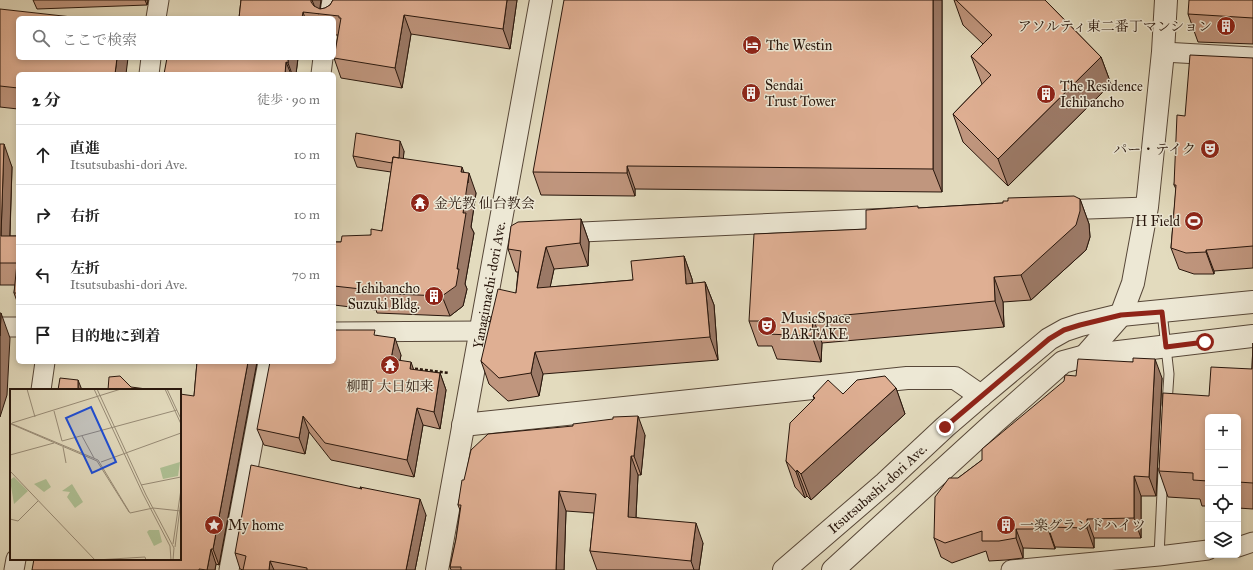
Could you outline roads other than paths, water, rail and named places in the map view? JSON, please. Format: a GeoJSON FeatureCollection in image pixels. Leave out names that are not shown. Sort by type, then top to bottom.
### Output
{"type":"FeatureCollection","features":[{"type":"Feature","properties":{"kind":"street"},"geometry":{"type":"LineString","coordinates":[[156,16],[159,0]]}},
{"type":"Feature","properties":{"kind":"street"},"geometry":{"type":"LineString","coordinates":[[329,16],[332,0]]}},
{"type":"Feature","properties":{"kind":"street","name":"Yanagimachi-dori Ave."},"geometry":{"type":"LineString","coordinates":[[437,570],[481,331],[507,235],[541,0]]}},
{"type":"Feature","properties":{"kind":"street"},"geometry":{"type":"LineString","coordinates":[[1085,356],[1121,315],[1133,282],[1147,207],[1163,52],[1166,0]]}},
{"type":"Feature","properties":{"kind":"street"},"geometry":{"type":"LineString","coordinates":[[1163,52],[1253,57]]}},
{"type":"Feature","properties":{"kind":"street"},"geometry":{"type":"LineString","coordinates":[[149,72],[151,60]]}},
{"type":"Feature","properties":{"kind":"street"},"geometry":{"type":"LineString","coordinates":[[321,72],[323,60]]}},
{"type":"Feature","properties":{"kind":"street"},"geometry":{"type":"LineString","coordinates":[[1046,211],[1147,207]]}},
{"type":"Feature","properties":{"kind":"street"},"geometry":{"type":"LineString","coordinates":[[540,234],[911,217]]}},
{"type":"Feature","properties":{"kind":"street","name":"Itsutsubashi-dori Ave."},"geometry":{"type":"LineString","coordinates":[[784,570],[885,483],[945,427],[981,396],[1049,339],[1064,330],[1121,315],[1253,302]]}},
{"type":"Feature","properties":{"kind":"street"},"geometry":{"type":"LineString","coordinates":[[0,327],[16,327]]}},
{"type":"Feature","properties":{"kind":"street"},"geometry":{"type":"LineString","coordinates":[[336,332],[481,331]]}},
{"type":"Feature","properties":{"kind":"street"},"geometry":{"type":"LineString","coordinates":[[836,570],[990,427],[1063,362],[1085,356],[1253,336]]}},
{"type":"Feature","properties":{"kind":"street"},"geometry":{"type":"LineString","coordinates":[[41,389],[45,364]]}},
{"type":"Feature","properties":{"kind":"street"},"geometry":{"type":"LineString","coordinates":[[229,570],[268,364]]}},
{"type":"Feature","properties":{"kind":"street"},"geometry":{"type":"LineString","coordinates":[[463,425],[907,378],[954,378],[981,396]]}},
{"type":"Feature","properties":{"kind":"street"},"geometry":{"type":"LineString","coordinates":[[1241,546],[1253,542]]}},
{"type":"Feature","properties":{"kind":"street"},"geometry":{"type":"LineString","coordinates":[[1011,570],[1205,550]]}},
{"type":"Feature","properties":{"kind":"street"},"geometry":{"type":"LineString","coordinates":[[14,570],[16,560]]}},
{"type":"Feature","properties":{"kind":"lane"},"geometry":{"type":"LineString","coordinates":[[1162,312],[1169,374],[1166,414]]}},
{"type":"Feature","properties":{"kind":"lane"},"geometry":{"type":"LineString","coordinates":[[1159,556],[1164,461]]}},
{"type":"Feature","properties":{"kind":"place","name":"アソルティ東二番丁マンション"},"geometry":{"type":"Point","coordinates":[1226,26]}},
{"type":"Feature","properties":{"kind":"place","name":"The Westin"},"geometry":{"type":"Point","coordinates":[752,45]}},
{"type":"Feature","properties":{"kind":"place","name":"Sendai Trust Tower"},"geometry":{"type":"Point","coordinates":[751,93]}},
{"type":"Feature","properties":{"kind":"place","name":"The Residence Ichibancho"},"geometry":{"type":"Point","coordinates":[1046,94]}},
{"type":"Feature","properties":{"kind":"place","name":"パー・テイク"},"geometry":{"type":"Point","coordinates":[1210,149]}},
{"type":"Feature","properties":{"kind":"place","name":"金光教 仙台教会"},"geometry":{"type":"Point","coordinates":[420,203]}},
{"type":"Feature","properties":{"kind":"place","name":"H Field"},"geometry":{"type":"Point","coordinates":[1194,221]}},
{"type":"Feature","properties":{"kind":"place","name":"Ichibancho Suzuki Bldg."},"geometry":{"type":"Point","coordinates":[434,296]}},
{"type":"Feature","properties":{"kind":"place","name":"MusicSpace BARTAKE"},"geometry":{"type":"Point","coordinates":[767,326]}},
{"type":"Feature","properties":{"kind":"place","name":"柳町 大日如来"},"geometry":{"type":"Point","coordinates":[390,365]}},
{"type":"Feature","properties":{"kind":"place","name":"My home"},"geometry":{"type":"Point","coordinates":[214,525]}},
{"type":"Feature","properties":{"kind":"place","name":"一楽グランドハイツ"},"geometry":{"type":"Point","coordinates":[1006,525]}}]}
